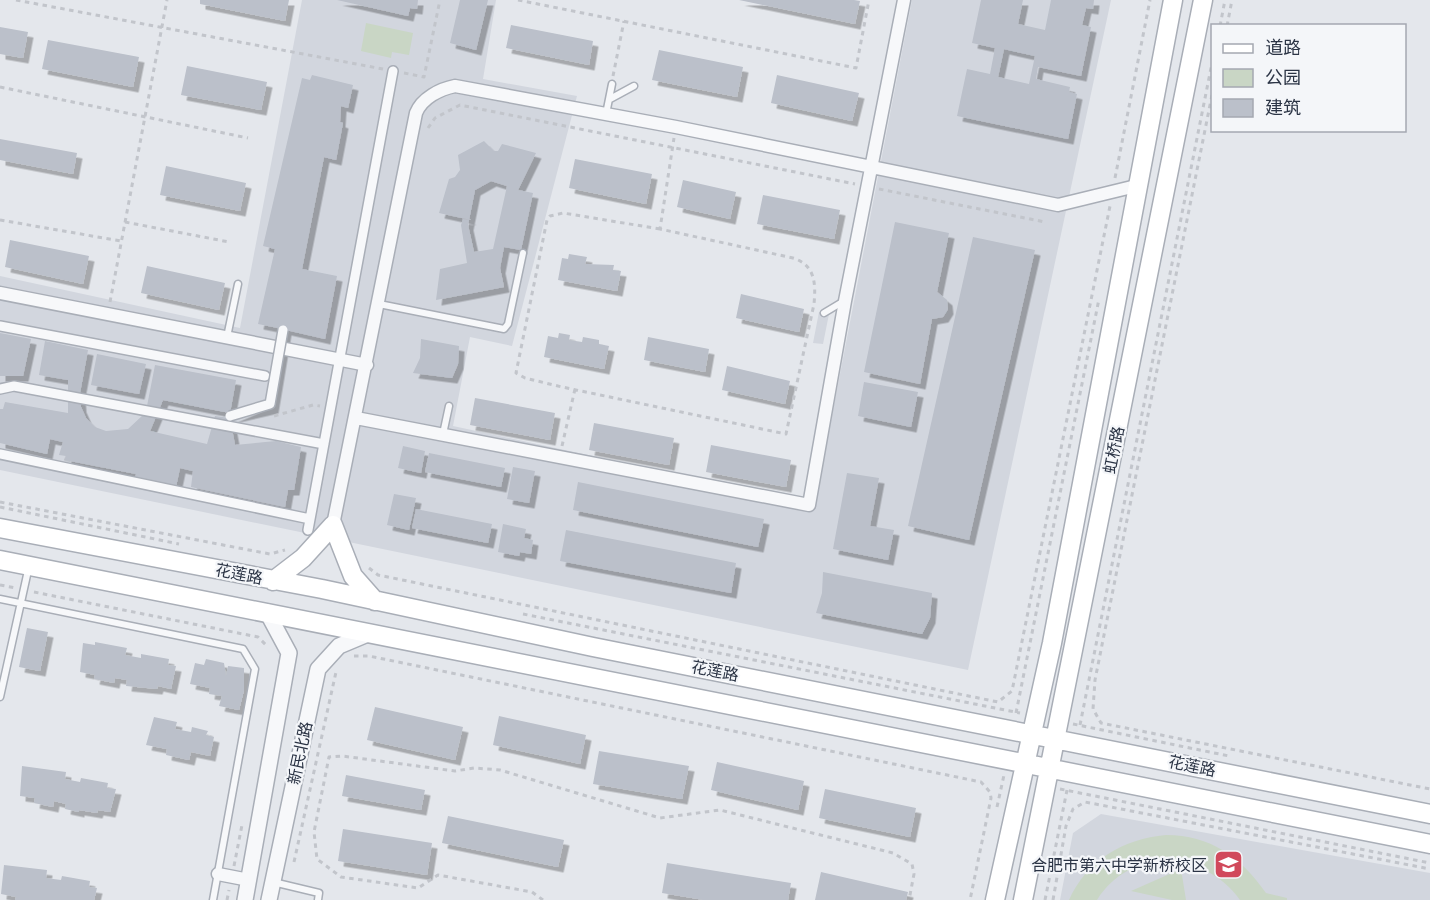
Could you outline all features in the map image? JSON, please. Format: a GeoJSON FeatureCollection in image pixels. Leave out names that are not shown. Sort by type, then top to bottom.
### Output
{"type":"FeatureCollection","features":[{"type":"Feature","properties":{"kind":"main road","name":"虹桥路"},"geometry":{"type":"LineString","coordinates":[[996,900],[1005,852],[1016,760],[1034,724],[1052,643],[1136,186],[1173,0]]}},
{"type":"Feature","properties":{"kind":"main road","name":"虹桥路"},"geometry":{"type":"LineString","coordinates":[[1023,900],[1203,0]]}},
{"type":"Feature","properties":{"kind":"main road"},"geometry":{"type":"LineString","coordinates":[[273,581],[303,558],[333,525],[353,576],[375,601]]}},
{"type":"Feature","properties":{"kind":"main road","name":"花莲路"},"geometry":{"type":"LineString","coordinates":[[0,528],[937,714],[1034,724],[1078,734],[1156,759],[1430,814]]}},
{"type":"Feature","properties":{"kind":"main road","name":"花莲路"},"geometry":{"type":"LineString","coordinates":[[0,560],[1049,766],[1430,844]]}},
{"type":"Feature","properties":{"kind":"main road"},"geometry":{"type":"LineString","coordinates":[[1052,643],[1074,649]]}},
{"type":"Feature","properties":{"kind":"main road"},"geometry":{"type":"LineString","coordinates":[[932,743],[937,714]]}},
{"type":"Feature","properties":{"kind":"main road"},"geometry":{"type":"LineString","coordinates":[[1150,787],[1156,759]]}},
{"type":"Feature","properties":{"kind":"main road"},"geometry":{"type":"LineString","coordinates":[[1005,852],[1031,858]]}},
{"type":"Feature","properties":{"kind":"street"},"geometry":{"type":"LineString","coordinates":[[356,418],[809,504],[845,301],[904,0]]}},
{"type":"Feature","properties":{"kind":"street"},"geometry":{"type":"LineString","coordinates":[[308,530],[393,71]]}},
{"type":"Feature","properties":{"kind":"street"},"geometry":{"type":"LineString","coordinates":[[333,525],[416,113],[426,100],[455,86],[1058,205],[1136,186]]}},
{"type":"Feature","properties":{"kind":"street"},"geometry":{"type":"LineString","coordinates":[[0,294],[367,365]]}},
{"type":"Feature","properties":{"kind":"street"},"geometry":{"type":"LineString","coordinates":[[0,326],[265,375]]}},
{"type":"Feature","properties":{"kind":"street"},"geometry":{"type":"LineString","coordinates":[[230,416],[270,404],[284,330]]}},
{"type":"Feature","properties":{"kind":"street"},"geometry":{"type":"LineString","coordinates":[[0,389],[14,386],[324,444]]}},
{"type":"Feature","properties":{"kind":"street"},"geometry":{"type":"LineString","coordinates":[[0,454],[310,519]]}},
{"type":"Feature","properties":{"kind":"street","name":"新民北路"},"geometry":{"type":"LineString","coordinates":[[245,900],[289,653],[267,612]]}},
{"type":"Feature","properties":{"kind":"street","name":"新民北路"},"geometry":{"type":"LineString","coordinates":[[269,900],[318,669],[339,646],[370,633]]}},
{"type":"Feature","properties":{"kind":"street"},"geometry":{"type":"LineString","coordinates":[[218,874],[249,880]]}},
{"type":"Feature","properties":{"kind":"lane"},"geometry":{"type":"LineString","coordinates":[[606,114],[612,84]]}},
{"type":"Feature","properties":{"kind":"lane"},"geometry":{"type":"LineString","coordinates":[[610,99],[634,86]]}},
{"type":"Feature","properties":{"kind":"lane"},"geometry":{"type":"LineString","coordinates":[[379,304],[504,329],[508,324],[523,253]]}},
{"type":"Feature","properties":{"kind":"lane"},"geometry":{"type":"LineString","coordinates":[[227,338],[238,284]]}},
{"type":"Feature","properties":{"kind":"lane"},"geometry":{"type":"LineString","coordinates":[[824,314],[845,301]]}},
{"type":"Feature","properties":{"kind":"lane"},"geometry":{"type":"LineString","coordinates":[[443,434],[449,406]]}},
{"type":"Feature","properties":{"kind":"lane"},"geometry":{"type":"LineString","coordinates":[[0,697],[29,566]]}},
{"type":"Feature","properties":{"kind":"lane"},"geometry":{"type":"LineString","coordinates":[[0,599],[243,650],[255,669],[213,900]]}},
{"type":"Feature","properties":{"kind":"lane"},"geometry":{"type":"LineString","coordinates":[[272,882],[319,893],[318,900]]}},
{"type":"Feature","properties":{"kind":"path"},"geometry":{"type":"LineString","coordinates":[[16,0],[424,77],[440,0]]}},
{"type":"Feature","properties":{"kind":"path"},"geometry":{"type":"LineString","coordinates":[[108,314],[166,0]]}},
{"type":"Feature","properties":{"kind":"path"},"geometry":{"type":"LineString","coordinates":[[518,0],[856,68],[869,0]]}},
{"type":"Feature","properties":{"kind":"path"},"geometry":{"type":"LineString","coordinates":[[364,562],[378,575],[998,702],[1012,691],[1150,0]]}},
{"type":"Feature","properties":{"kind":"path"},"geometry":{"type":"LineString","coordinates":[[1220,24],[1225,0]]}},
{"type":"Feature","properties":{"kind":"path"},"geometry":{"type":"LineString","coordinates":[[1227,24],[1232,0]]}},
{"type":"Feature","properties":{"kind":"path"},"geometry":{"type":"LineString","coordinates":[[612,84],[624,20]]}},
{"type":"Feature","properties":{"kind":"path"},"geometry":{"type":"LineString","coordinates":[[1078,734],[1211,68]]}},
{"type":"Feature","properties":{"kind":"path"},"geometry":{"type":"LineString","coordinates":[[0,87],[248,138]]}},
{"type":"Feature","properties":{"kind":"path"},"geometry":{"type":"LineString","coordinates":[[1211,100],[1095,680],[1095,715],[1101,723],[1430,789]]}},
{"type":"Feature","properties":{"kind":"path"},"geometry":{"type":"LineString","coordinates":[[427,129],[435,118],[460,105],[1045,222]]}},
{"type":"Feature","properties":{"kind":"path"},"geometry":{"type":"LineString","coordinates":[[660,229],[676,128]]}},
{"type":"Feature","properties":{"kind":"path"},"geometry":{"type":"LineString","coordinates":[[554,213],[562,213],[660,229],[793,258],[803,261],[811,270],[815,291],[814,304],[786,434],[518,375],[515,369],[547,220],[554,213]]}},
{"type":"Feature","properties":{"kind":"path"},"geometry":{"type":"LineString","coordinates":[[0,220],[121,241]]}},
{"type":"Feature","properties":{"kind":"path"},"geometry":{"type":"LineString","coordinates":[[125,222],[228,242]]}},
{"type":"Feature","properties":{"kind":"path"},"geometry":{"type":"LineString","coordinates":[[1015,721],[1101,288]]}},
{"type":"Feature","properties":{"kind":"path"},"geometry":{"type":"LineString","coordinates":[[560,457],[575,389]]}},
{"type":"Feature","properties":{"kind":"path"},"geometry":{"type":"LineString","coordinates":[[0,501],[270,554],[296,547],[308,530]]}},
{"type":"Feature","properties":{"kind":"path"},"geometry":{"type":"LineString","coordinates":[[0,585],[258,637],[272,650]]}},
{"type":"Feature","properties":{"kind":"path"},"geometry":{"type":"LineString","coordinates":[[522,614],[1034,724]]}},
{"type":"Feature","properties":{"kind":"path"},"geometry":{"type":"LineString","coordinates":[[345,659],[369,656],[981,782],[990,792],[990,804],[970,900]]}},
{"type":"Feature","properties":{"kind":"path"},"geometry":{"type":"LineString","coordinates":[[289,886],[338,662]]}},
{"type":"Feature","properties":{"kind":"path"},"geometry":{"type":"LineString","coordinates":[[1058,730],[1233,756]]}},
{"type":"Feature","properties":{"kind":"path"},"geometry":{"type":"LineString","coordinates":[[543,900],[532,892],[438,875],[418,888],[341,877],[317,859],[314,832],[329,757],[342,756],[455,771],[474,768],[500,770],[660,818],[720,810],[893,853],[912,864],[914,874],[909,900]]}},
{"type":"Feature","properties":{"kind":"path"},"geometry":{"type":"LineString","coordinates":[[997,807],[1016,760]]}},
{"type":"Feature","properties":{"kind":"path"},"geometry":{"type":"LineString","coordinates":[[1045,900],[1071,771]]}},
{"type":"Feature","properties":{"kind":"path"},"geometry":{"type":"LineString","coordinates":[[1053,900],[1066,826],[1073,809],[1085,802],[1430,869]]}},
{"type":"Feature","properties":{"kind":"path"},"geometry":{"type":"LineString","coordinates":[[227,900],[243,819]]}},
{"type":"Feature","properties":{"kind":"shaded area"},"geometry":{"type":"Polygon","coordinates":[[[302,0],[496,0],[483,79],[577,96],[512,346],[470,337],[453,426],[815,504],[912,0],[1111,0],[968,670],[0,470],[0,276],[240,328],[302,0]]]}},
{"type":"Feature","properties":{"kind":"shaded area"},"geometry":{"type":"Polygon","coordinates":[[[819,312],[829,314],[823,344],[813,343],[819,312]]]}},
{"type":"Feature","properties":{"kind":"shaded area","name":"合肥市第六中学新桥校区"},"geometry":{"type":"Polygon","coordinates":[[[1101,814],[1430,873],[1430,900],[1060,900],[1073,833],[1101,814]]]}},
{"type":"Feature","properties":{"kind":"green space"},"geometry":{"type":"Polygon","coordinates":[[[366,23],[413,33],[409,55],[392,52],[391,58],[361,51],[366,23]]]}},
{"type":"Feature","properties":{"kind":"green space"},"geometry":{"type":"Polygon","coordinates":[[[1166,835],[1197,839],[1223,850],[1246,869],[1266,893],[1287,898],[1287,900],[1240,900],[1225,884],[1208,872],[1188,864],[1168,861],[1148,863],[1129,870],[1111,882],[1097,900],[1069,900],[1086,874],[1108,854],[1135,841],[1166,835]]]}},
{"type":"Feature","properties":{"kind":"green space"},"geometry":{"type":"Polygon","coordinates":[[[1181,869],[1186,900],[1172,900],[1131,891],[1181,869]]]}},
{"type":"Feature","properties":{"kind":"building"},"geometry":{"type":"Polygon","coordinates":[[[200,0],[289,0],[285,21],[200,4],[200,0]]]}},
{"type":"Feature","properties":{"kind":"building"},"geometry":{"type":"Polygon","coordinates":[[[337,0],[418,0],[417,9],[410,8],[408,16],[337,0]]]}},
{"type":"Feature","properties":{"kind":"building"},"geometry":{"type":"Polygon","coordinates":[[[460,0],[488,0],[476,50],[450,43],[460,0]]]}},
{"type":"Feature","properties":{"kind":"building"},"geometry":{"type":"Polygon","coordinates":[[[739,0],[854,0],[860,1],[855,24],[739,0]]]}},
{"type":"Feature","properties":{"kind":"building"},"geometry":{"type":"Polygon","coordinates":[[[981,0],[1023,0],[1018,24],[1045,30],[1051,0],[1094,0],[1093,9],[1086,8],[1082,25],[1091,27],[1081,76],[1038,67],[1036,79],[1070,87],[1069,92],[1077,94],[1068,139],[957,116],[967,69],[990,74],[995,48],[972,43],[981,0]],[[1004,49],[998,77],[1029,84],[1035,56],[1004,49]]]}},
{"type":"Feature","properties":{"kind":"building"},"geometry":{"type":"Polygon","coordinates":[[[511,25],[593,41],[589,65],[506,48],[511,25]]]}},
{"type":"Feature","properties":{"kind":"building"},"geometry":{"type":"Polygon","coordinates":[[[0,27],[28,32],[23,58],[0,54],[0,27]]]}},
{"type":"Feature","properties":{"kind":"building"},"geometry":{"type":"Polygon","coordinates":[[[48,40],[139,57],[133,87],[42,69],[48,40]]]}},
{"type":"Feature","properties":{"kind":"building"},"geometry":{"type":"Polygon","coordinates":[[[659,50],[743,67],[737,97],[652,80],[659,50]]]}},
{"type":"Feature","properties":{"kind":"building"},"geometry":{"type":"Polygon","coordinates":[[[187,66],[267,82],[261,110],[181,95],[187,66]]]}},
{"type":"Feature","properties":{"kind":"building"},"geometry":{"type":"Polygon","coordinates":[[[312,75],[353,85],[348,108],[341,106],[340,122],[343,123],[336,160],[324,157],[302,269],[337,276],[325,339],[286,330],[273,408],[230,418],[266,402],[278,328],[258,324],[275,249],[263,246],[302,78],[310,80],[312,75]]]}},
{"type":"Feature","properties":{"kind":"building"},"geometry":{"type":"Polygon","coordinates":[[[777,75],[859,93],[852,121],[771,103],[777,75]]]}},
{"type":"Feature","properties":{"kind":"building"},"geometry":{"type":"Polygon","coordinates":[[[0,139],[77,153],[73,174],[0,160],[0,139]]]}},
{"type":"Feature","properties":{"kind":"building"},"geometry":{"type":"Polygon","coordinates":[[[484,141],[494,151],[498,151],[502,144],[536,153],[518,190],[533,193],[521,250],[504,247],[500,268],[504,287],[436,300],[440,269],[467,263],[461,225],[463,219],[469,220],[439,213],[449,179],[455,177],[460,170],[458,155],[484,141]],[[491,181],[475,190],[468,225],[474,252],[493,249],[507,186],[491,181]]]}},
{"type":"Feature","properties":{"kind":"building"},"geometry":{"type":"Polygon","coordinates":[[[575,159],[652,174],[646,204],[569,188],[575,159]]]}},
{"type":"Feature","properties":{"kind":"building"},"geometry":{"type":"Polygon","coordinates":[[[166,166],[246,183],[240,211],[160,195],[166,166]]]}},
{"type":"Feature","properties":{"kind":"building"},"geometry":{"type":"Polygon","coordinates":[[[683,180],[736,192],[730,219],[677,207],[683,180]]]}},
{"type":"Feature","properties":{"kind":"building"},"geometry":{"type":"Polygon","coordinates":[[[763,195],[840,210],[834,239],[757,224],[763,195]]]}},
{"type":"Feature","properties":{"kind":"building"},"geometry":{"type":"Polygon","coordinates":[[[895,222],[949,233],[937,292],[947,300],[948,309],[943,317],[932,319],[920,384],[864,372],[895,222]]]}},
{"type":"Feature","properties":{"kind":"building"},"geometry":{"type":"Polygon","coordinates":[[[973,237],[1035,250],[969,540],[908,526],[973,237]]]}},
{"type":"Feature","properties":{"kind":"building"},"geometry":{"type":"Polygon","coordinates":[[[10,240],[89,256],[83,284],[5,267],[10,240]]]}},
{"type":"Feature","properties":{"kind":"building"},"geometry":{"type":"Polygon","coordinates":[[[569,254],[587,257],[585,264],[614,265],[613,270],[621,271],[617,291],[558,280],[562,258],[568,259],[569,254]]]}},
{"type":"Feature","properties":{"kind":"building"},"geometry":{"type":"Polygon","coordinates":[[[147,266],[225,283],[219,310],[141,293],[147,266]]]}},
{"type":"Feature","properties":{"kind":"building"},"geometry":{"type":"Polygon","coordinates":[[[741,294],[804,309],[799,332],[736,318],[741,294]]]}},
{"type":"Feature","properties":{"kind":"building"},"geometry":{"type":"Polygon","coordinates":[[[0,333],[31,339],[23,376],[0,376],[0,333]]]}},
{"type":"Feature","properties":{"kind":"building"},"geometry":{"type":"Polygon","coordinates":[[[559,333],[570,335],[569,340],[582,342],[583,337],[599,340],[599,344],[609,346],[604,369],[544,357],[548,336],[558,338],[559,333]]]}},
{"type":"Feature","properties":{"kind":"building"},"geometry":{"type":"Polygon","coordinates":[[[648,337],[709,349],[705,372],[644,360],[648,337]]]}},
{"type":"Feature","properties":{"kind":"building"},"geometry":{"type":"Polygon","coordinates":[[[421,339],[459,346],[458,364],[452,378],[413,373],[420,358],[421,339]]]}},
{"type":"Feature","properties":{"kind":"building"},"geometry":{"type":"Polygon","coordinates":[[[45,341],[88,350],[80,393],[81,407],[86,418],[95,427],[106,431],[128,429],[143,415],[155,365],[236,380],[230,413],[163,400],[150,431],[207,444],[215,416],[230,418],[235,445],[276,441],[301,447],[294,490],[288,490],[285,507],[191,487],[193,471],[180,468],[176,487],[135,479],[136,474],[65,460],[66,456],[59,455],[63,442],[50,439],[47,454],[0,443],[0,409],[3,409],[5,402],[68,413],[68,380],[39,375],[45,341]]]}},
{"type":"Feature","properties":{"kind":"building"},"geometry":{"type":"Polygon","coordinates":[[[97,354],[146,364],[139,394],[91,385],[97,354]]]}},
{"type":"Feature","properties":{"kind":"building"},"geometry":{"type":"Polygon","coordinates":[[[727,366],[790,381],[785,404],[722,390],[727,366]]]}},
{"type":"Feature","properties":{"kind":"building"},"geometry":{"type":"Polygon","coordinates":[[[864,382],[918,392],[911,427],[858,416],[864,382]]]}},
{"type":"Feature","properties":{"kind":"building"},"geometry":{"type":"Polygon","coordinates":[[[475,398],[555,413],[550,440],[470,425],[475,398]]]}},
{"type":"Feature","properties":{"kind":"building"},"geometry":{"type":"Polygon","coordinates":[[[594,423],[674,438],[669,465],[589,450],[594,423]]]}},
{"type":"Feature","properties":{"kind":"building"},"geometry":{"type":"Polygon","coordinates":[[[711,445],[791,460],[786,487],[706,472],[711,445]]]}},
{"type":"Feature","properties":{"kind":"building"},"geometry":{"type":"Polygon","coordinates":[[[403,446],[425,451],[421,473],[398,468],[403,446]]]}},
{"type":"Feature","properties":{"kind":"building"},"geometry":{"type":"Polygon","coordinates":[[[429,453],[505,468],[501,487],[425,472],[429,453]]]}},
{"type":"Feature","properties":{"kind":"building"},"geometry":{"type":"Polygon","coordinates":[[[513,467],[535,471],[529,503],[507,499],[513,467]]]}},
{"type":"Feature","properties":{"kind":"building"},"geometry":{"type":"Polygon","coordinates":[[[847,473],[879,478],[870,526],[894,530],[888,560],[833,549],[847,473]]]}},
{"type":"Feature","properties":{"kind":"building"},"geometry":{"type":"Polygon","coordinates":[[[578,482],[764,519],[758,547],[573,510],[578,482]]]}},
{"type":"Feature","properties":{"kind":"building"},"geometry":{"type":"Polygon","coordinates":[[[394,494],[416,498],[409,530],[387,525],[394,494]]]}},
{"type":"Feature","properties":{"kind":"building"},"geometry":{"type":"Polygon","coordinates":[[[416,509],[492,524],[488,543],[412,528],[416,509]]]}},
{"type":"Feature","properties":{"kind":"building"},"geometry":{"type":"Polygon","coordinates":[[[503,524],[526,529],[524,538],[533,540],[531,554],[520,552],[519,556],[498,552],[503,524]]]}},
{"type":"Feature","properties":{"kind":"building"},"geometry":{"type":"Polygon","coordinates":[[[566,530],[736,563],[731,593],[560,561],[566,530]]]}},
{"type":"Feature","properties":{"kind":"building"},"geometry":{"type":"Polygon","coordinates":[[[823,572],[932,593],[930,618],[922,634],[816,613],[822,593],[823,572]]]}},
{"type":"Feature","properties":{"kind":"building"},"geometry":{"type":"Polygon","coordinates":[[[27,628],[48,632],[40,671],[19,667],[27,628]]]}},
{"type":"Feature","properties":{"kind":"building"},"geometry":{"type":"Polygon","coordinates":[[[95,642],[127,648],[125,655],[141,658],[141,654],[169,659],[168,665],[176,666],[171,689],[158,686],[157,689],[126,686],[127,680],[115,678],[114,683],[94,679],[95,675],[80,672],[83,643],[95,645],[95,642]]]}},
{"type":"Feature","properties":{"kind":"building"},"geometry":{"type":"Polygon","coordinates":[[[206,659],[224,663],[226,676],[228,666],[244,668],[244,690],[239,710],[219,706],[222,696],[209,694],[210,688],[190,684],[195,663],[204,665],[206,659]]]}},
{"type":"Feature","properties":{"kind":"building"},"geometry":{"type":"Polygon","coordinates":[[[375,707],[463,727],[455,760],[367,740],[375,707]]]}},
{"type":"Feature","properties":{"kind":"building"},"geometry":{"type":"Polygon","coordinates":[[[499,716],[586,735],[580,764],[493,745],[499,716]]]}},
{"type":"Feature","properties":{"kind":"building"},"geometry":{"type":"Polygon","coordinates":[[[154,717],[177,722],[175,729],[191,732],[192,727],[208,731],[206,735],[214,737],[210,756],[191,752],[189,760],[166,755],[167,749],[146,745],[154,717]]]}},
{"type":"Feature","properties":{"kind":"building"},"geometry":{"type":"Polygon","coordinates":[[[599,751],[689,766],[682,799],[593,784],[599,751]]]}},
{"type":"Feature","properties":{"kind":"building"},"geometry":{"type":"Polygon","coordinates":[[[717,762],[804,781],[798,810],[711,790],[717,762]]]}},
{"type":"Feature","properties":{"kind":"building"},"geometry":{"type":"Polygon","coordinates":[[[22,766],[66,772],[65,779],[80,782],[81,778],[108,783],[107,788],[116,789],[110,812],[98,810],[97,813],[79,810],[79,812],[65,809],[66,804],[54,801],[53,807],[34,803],[35,798],[20,796],[22,766]]]}},
{"type":"Feature","properties":{"kind":"building"},"geometry":{"type":"Polygon","coordinates":[[[346,775],[425,790],[421,810],[342,796],[346,775]]]}},
{"type":"Feature","properties":{"kind":"building"},"geometry":{"type":"Polygon","coordinates":[[[825,789],[916,808],[910,837],[819,818],[825,789]]]}},
{"type":"Feature","properties":{"kind":"building"},"geometry":{"type":"Polygon","coordinates":[[[448,816],[564,840],[558,867],[442,843],[448,816]]]}},
{"type":"Feature","properties":{"kind":"building"},"geometry":{"type":"Polygon","coordinates":[[[343,829],[432,843],[427,875],[338,861],[343,829]]]}},
{"type":"Feature","properties":{"kind":"building"},"geometry":{"type":"Polygon","coordinates":[[[667,863],[791,883],[788,900],[704,900],[662,893],[667,863]]]}},
{"type":"Feature","properties":{"kind":"building"},"geometry":{"type":"Polygon","coordinates":[[[4,865],[47,870],[46,878],[61,880],[62,876],[90,881],[89,887],[97,888],[94,900],[15,900],[16,897],[1,894],[4,865]]]}},
{"type":"Feature","properties":{"kind":"building"},"geometry":{"type":"Polygon","coordinates":[[[821,872],[908,892],[906,900],[815,900],[821,872]]]}},
{"type":"Feature","properties":{"kind":"place","name":"合肥市第六中学新桥校区"},"geometry":{"type":"Point","coordinates":[1228,865]}}]}
